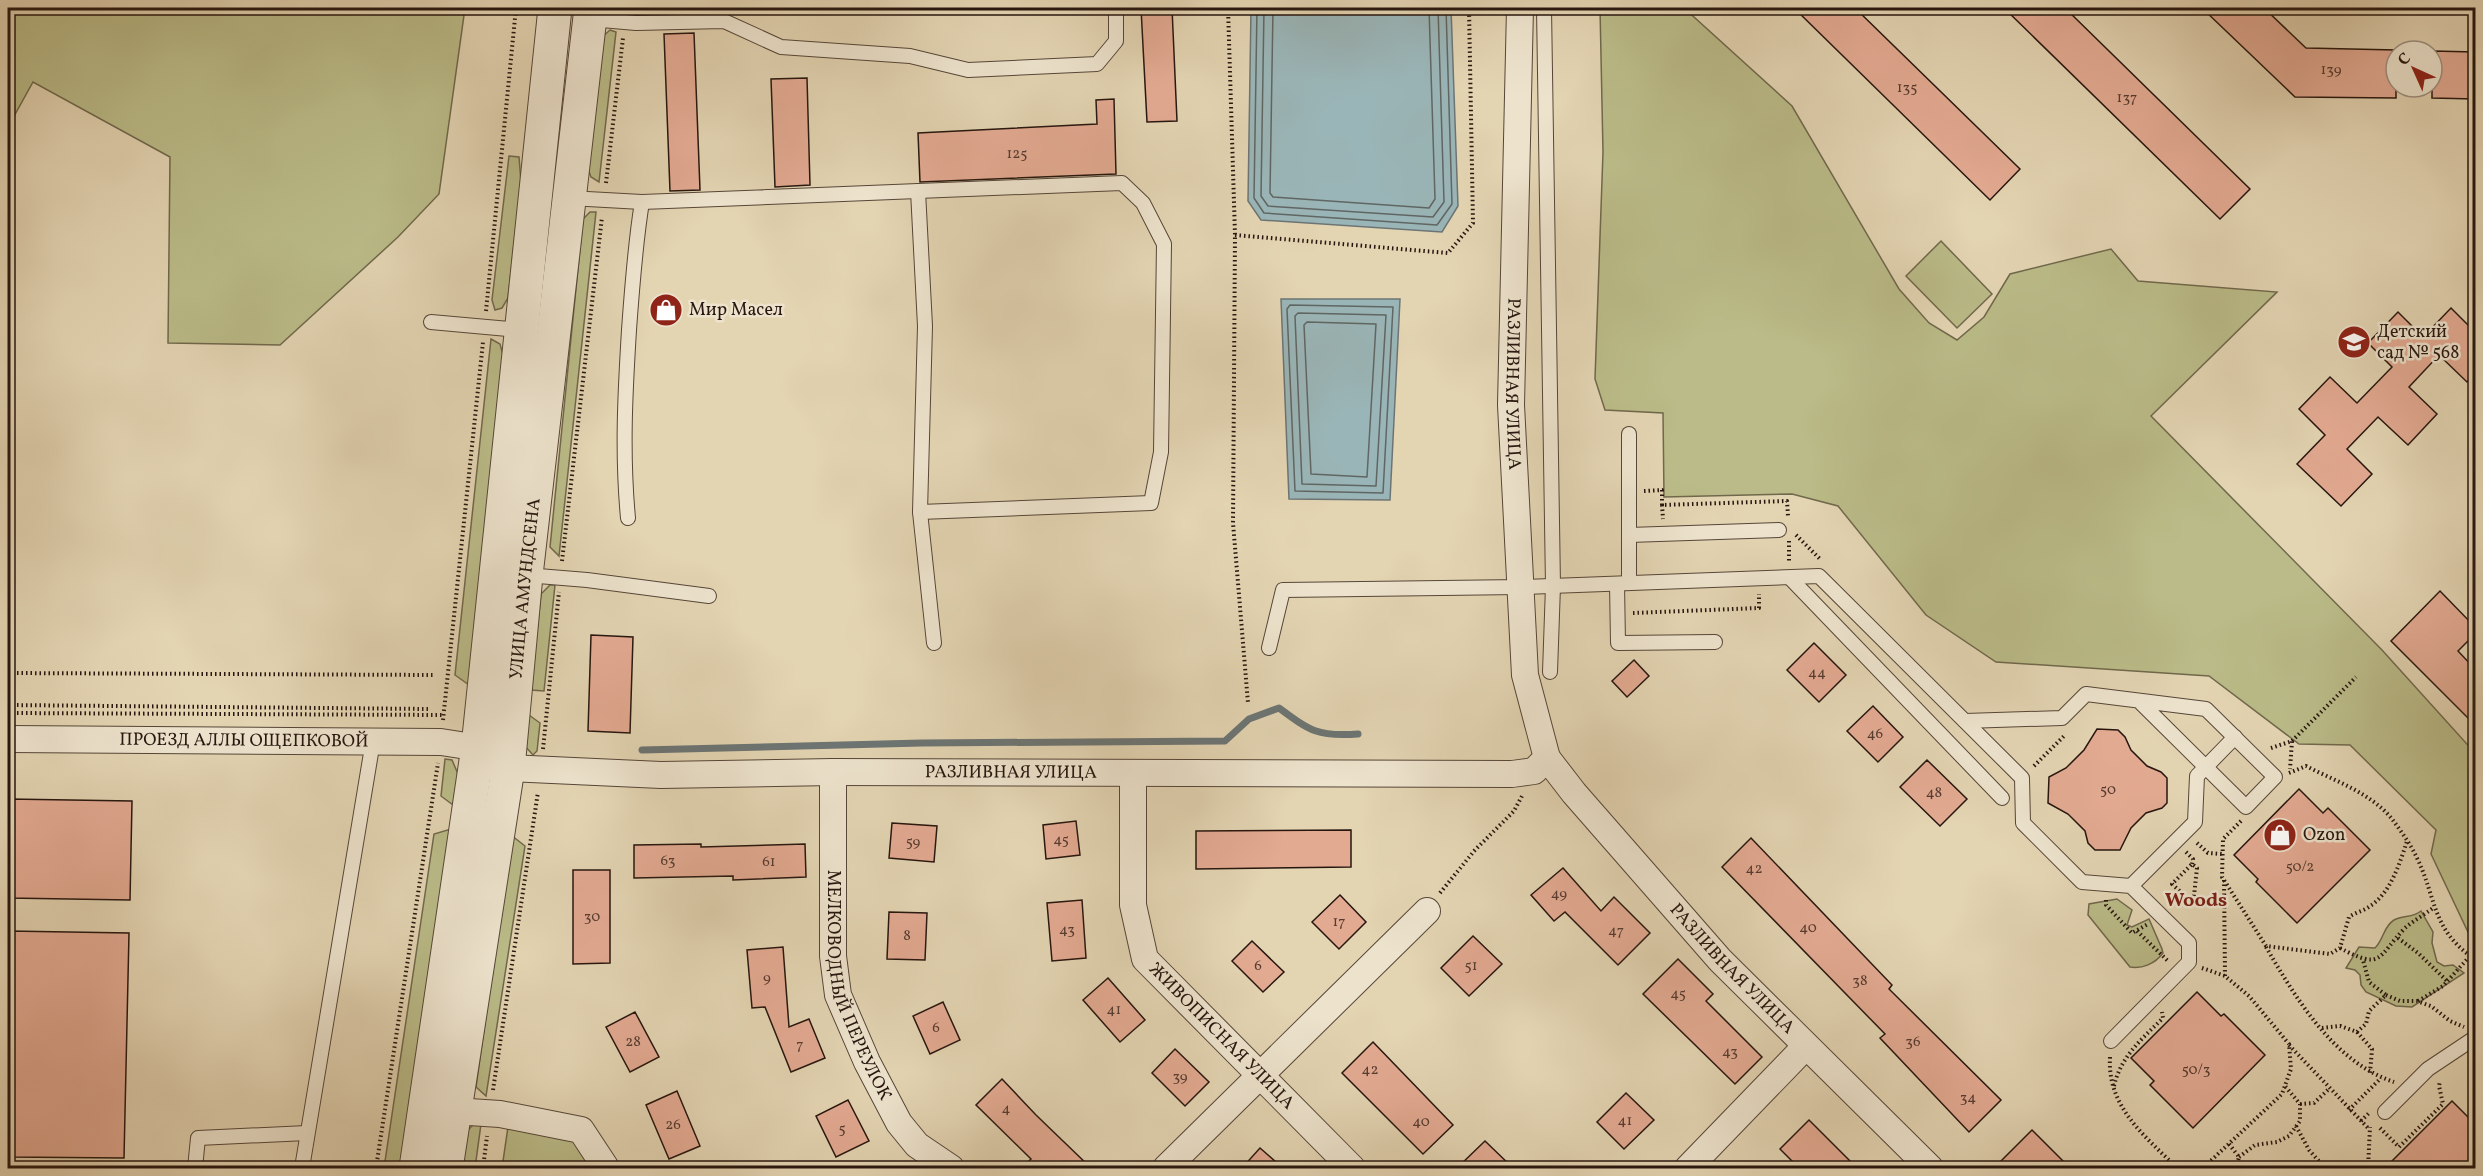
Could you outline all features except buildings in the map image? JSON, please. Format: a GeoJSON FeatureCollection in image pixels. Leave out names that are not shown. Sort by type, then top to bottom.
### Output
{"type":"FeatureCollection","features":[{"type":"Feature","properties":{"kind":"street","name":"УЛИЦА АМУНДСЕНА"},"geometry":{"type":"LineString","coordinates":[[416,1168],[478,747],[555,8]]}},
{"type":"Feature","properties":{"kind":"street","name":"РАЗЛИВНАЯ УЛИЦА"},"geometry":{"type":"LineString","coordinates":[[1520,8],[1511,405],[1525,675],[1540,765],[1574,794],[1720,960],[1930,1168]]}},
{"type":"Feature","properties":{"kind":"street","name":"УЛИЦА АМУНДСЕНА"},"geometry":{"type":"LineString","coordinates":[[446,1168],[508,768],[526,575],[591,13]]}},
{"type":"Feature","properties":{"kind":"street","name":"ПРОЕЗД АЛЛЫ ОЩЕПКОВОЙ"},"geometry":{"type":"LineString","coordinates":[[8,739],[441,742],[478,747]]}},
{"type":"Feature","properties":{"kind":"street"},"geometry":{"type":"LineString","coordinates":[[478,747],[486,749],[498,765],[508,768]]}},
{"type":"Feature","properties":{"kind":"street","name":"РАЗЛИВНАЯ УЛИЦА"},"geometry":{"type":"LineString","coordinates":[[508,768],[661,775],[833,772],[1512,774],[1540,765]]}},
{"type":"Feature","properties":{"kind":"street","name":"МЕЛКОВОДНЫЙ ПЕРЕУЛОК"},"geometry":{"type":"LineString","coordinates":[[833,772],[833,956],[838,996],[867,1062],[899,1123],[917,1145],[951,1168]]}},
{"type":"Feature","properties":{"kind":"street","name":"ЖИВОПИСНАЯ УЛИЦА"},"geometry":{"type":"LineString","coordinates":[[1133,773],[1133,905],[1145,959],[1352,1168]]}},
{"type":"Feature","properties":{"kind":"street"},"geometry":{"type":"LineString","coordinates":[[1166,1168],[1427,911]]}},
{"type":"Feature","properties":{"kind":"street"},"geometry":{"type":"LineString","coordinates":[[1688,1168],[1806,1046]]}},
{"type":"Feature","properties":{"kind":"street"},"geometry":{"type":"LineString","coordinates":[[454,1111],[500,1114],[581,1130],[606,1168]]}},
{"type":"Feature","properties":{"kind":"lane"},"geometry":{"type":"LineString","coordinates":[[591,13],[636,23],[724,14],[781,46],[910,56],[968,70],[1097,64],[1116,41],[1116,8]]}},
{"type":"Feature","properties":{"kind":"lane"},"geometry":{"type":"LineString","coordinates":[[1544,8],[1553,586],[1550,672]]}},
{"type":"Feature","properties":{"kind":"lane"},"geometry":{"type":"LineString","coordinates":[[569,198],[642,202],[1122,183],[1143,203],[1164,244],[1161,452],[1150,503],[920,512]]}},
{"type":"Feature","properties":{"kind":"lane"},"geometry":{"type":"LineString","coordinates":[[918,190],[925,326],[920,512],[934,643]]}},
{"type":"Feature","properties":{"kind":"lane"},"geometry":{"type":"LineString","coordinates":[[628,518],[623,465],[623,420],[635,254],[642,202]]}},
{"type":"Feature","properties":{"kind":"lane"},"geometry":{"type":"LineString","coordinates":[[431,322],[520,330]]}},
{"type":"Feature","properties":{"kind":"lane"},"geometry":{"type":"LineString","coordinates":[[1629,434],[1629,535],[1618,613],[1617,643],[1715,642]]}},
{"type":"Feature","properties":{"kind":"lane"},"geometry":{"type":"LineString","coordinates":[[1629,535],[1785,527]]}},
{"type":"Feature","properties":{"kind":"lane"},"geometry":{"type":"LineString","coordinates":[[1269,648],[1283,590],[1521,587],[1758,579],[1789,571],[1819,576],[2022,778],[2023,823],[2082,882],[2131,886],[2189,943],[2189,962],[2111,1041]]}},
{"type":"Feature","properties":{"kind":"lane"},"geometry":{"type":"LineString","coordinates":[[1789,571],[2002,798]]}},
{"type":"Feature","properties":{"kind":"lane"},"geometry":{"type":"LineString","coordinates":[[526,575],[709,596]]}},
{"type":"Feature","properties":{"kind":"lane"},"geometry":{"type":"LineString","coordinates":[[1965,721],[2062,718],[2086,694],[2206,709],[2275,777],[2246,807],[2139,701]]}},
{"type":"Feature","properties":{"kind":"lane"},"geometry":{"type":"LineString","coordinates":[[2131,886],[2195,822],[2197,776],[2235,737]]}},
{"type":"Feature","properties":{"kind":"lane"},"geometry":{"type":"LineString","coordinates":[[302,1168],[373,741]]}},
{"type":"Feature","properties":{"kind":"lane"},"geometry":{"type":"LineString","coordinates":[[2385,1112],[2428,1069],[2474,1038]]}},
{"type":"Feature","properties":{"kind":"lane"},"geometry":{"type":"LineString","coordinates":[[195,1168],[198,1138],[307,1133]]}},
{"type":"Feature","properties":{"kind":"path"},"geometry":{"type":"LineString","coordinates":[[376,1168],[441,742],[516,8]]}},
{"type":"Feature","properties":{"kind":"path"},"geometry":{"type":"LineString","coordinates":[[1228,8],[1235,235],[1233,523],[1248,703]]}},
{"type":"Feature","properties":{"kind":"path"},"geometry":{"type":"LineString","coordinates":[[1235,235],[1448,253],[1473,222],[1469,8]]}},
{"type":"Feature","properties":{"kind":"path"},"geometry":{"type":"LineString","coordinates":[[1629,492],[1662,490],[1662,505],[1787,501],[1785,527],[1789,571]]}},
{"type":"Feature","properties":{"kind":"path"},"geometry":{"type":"LineString","coordinates":[[1618,613],[1759,608],[1758,579]]}},
{"type":"Feature","properties":{"kind":"path"},"geometry":{"type":"LineString","coordinates":[[8,673],[434,675]]}},
{"type":"Feature","properties":{"kind":"path"},"geometry":{"type":"LineString","coordinates":[[2267,750],[2292,741],[2356,677]]}},
{"type":"Feature","properties":{"kind":"path"},"geometry":{"type":"LineString","coordinates":[[8,705],[429,709]]}},
{"type":"Feature","properties":{"kind":"path"},"geometry":{"type":"LineString","coordinates":[[8,713],[444,716]]}},
{"type":"Feature","properties":{"kind":"path"},"geometry":{"type":"LineString","coordinates":[[2031,769],[2068,731]]}},
{"type":"Feature","properties":{"kind":"path"},"geometry":{"type":"LineString","coordinates":[[2292,741],[2289,772],[2306,766],[2364,796],[2391,818],[2417,859],[2433,908],[2447,933],[2475,960]]}},
{"type":"Feature","properties":{"kind":"path"},"geometry":{"type":"LineString","coordinates":[[1427,911],[1475,850],[1514,811],[1540,765]]}},
{"type":"Feature","properties":{"kind":"path"},"geometry":{"type":"LineString","coordinates":[[2192,837],[2208,854],[2222,854]]}},
{"type":"Feature","properties":{"kind":"path"},"geometry":{"type":"LineString","coordinates":[[2223,840],[2224,975]]}},
{"type":"Feature","properties":{"kind":"path"},"geometry":{"type":"LineString","coordinates":[[2266,946],[2330,954],[2340,948],[2349,917],[2370,907],[2382,895],[2400,863],[2407,841]]}},
{"type":"Feature","properties":{"kind":"path"},"geometry":{"type":"LineString","coordinates":[[2193,861],[2197,868],[2193,905],[2182,893],[2172,884],[2193,861]]}},
{"type":"Feature","properties":{"kind":"path"},"geometry":{"type":"LineString","coordinates":[[2224,880],[2286,982],[2321,1028],[2351,1060],[2370,1074],[2398,1084]]}},
{"type":"Feature","properties":{"kind":"path"},"geometry":{"type":"LineString","coordinates":[[2106,884],[2106,905],[2132,933],[2160,914],[2182,893]]}},
{"type":"Feature","properties":{"kind":"path"},"geometry":{"type":"LineString","coordinates":[[2340,948],[2363,960],[2375,960],[2406,928],[2433,908]]}},
{"type":"Feature","properties":{"kind":"path"},"geometry":{"type":"LineString","coordinates":[[2137,930],[2179,972]]}},
{"type":"Feature","properties":{"kind":"path"},"geometry":{"type":"LineString","coordinates":[[2398,938],[2418,953],[2447,981]]}},
{"type":"Feature","properties":{"kind":"path"},"geometry":{"type":"LineString","coordinates":[[2417,1001],[2447,981],[2470,956]]}},
{"type":"Feature","properties":{"kind":"path"},"geometry":{"type":"LineString","coordinates":[[2363,960],[2369,982],[2386,995],[2400,1001],[2417,1001],[2431,1006],[2450,1022],[2462,1025],[2474,1038]]}},
{"type":"Feature","properties":{"kind":"path"},"geometry":{"type":"LineString","coordinates":[[2202,968],[2224,975],[2249,996],[2329,1089],[2368,1128],[2368,1168]]}},
{"type":"Feature","properties":{"kind":"path"},"geometry":{"type":"LineString","coordinates":[[2356,1032],[2366,1024],[2370,1011],[2386,995]]}},
{"type":"Feature","properties":{"kind":"path"},"geometry":{"type":"LineString","coordinates":[[2113,1089],[2117,1072],[2129,1052],[2163,1018]]}},
{"type":"Feature","properties":{"kind":"path"},"geometry":{"type":"LineString","coordinates":[[2321,1028],[2340,1026],[2356,1032],[2372,1049],[2370,1074]]}},
{"type":"Feature","properties":{"kind":"path"},"geometry":{"type":"LineString","coordinates":[[2111,1041],[2113,1089],[2126,1117],[2177,1168]]}},
{"type":"Feature","properties":{"kind":"path"},"geometry":{"type":"LineString","coordinates":[[2203,1168],[2282,1094],[2291,1069],[2289,1044]]}},
{"type":"Feature","properties":{"kind":"path"},"geometry":{"type":"LineString","coordinates":[[2349,1110],[2381,1078]]}},
{"type":"Feature","properties":{"kind":"path"},"geometry":{"type":"LineString","coordinates":[[2236,1168],[2239,1157],[2255,1145],[2277,1142],[2289,1136],[2300,1120],[2301,1104],[2285,1086]]}},
{"type":"Feature","properties":{"kind":"path"},"geometry":{"type":"LineString","coordinates":[[2301,1104],[2314,1103],[2329,1089]]}},
{"type":"Feature","properties":{"kind":"path"},"geometry":{"type":"LineString","coordinates":[[2374,1122],[2399,1148],[2443,1104]]}},
{"type":"Feature","properties":{"kind":"path"},"geometry":{"type":"LineString","coordinates":[[2296,1126],[2309,1150],[2325,1168]]}},
{"type":"Feature","properties":{"kind":"path"},"geometry":{"type":"LineString","coordinates":[[2229,1144],[2239,1157]]}},
{"type":"Feature","properties":{"kind":"green space"},"geometry":{"type":"Polygon","coordinates":[[[8,8],[465,8],[439,194],[398,237],[280,345],[168,343],[170,157],[33,82],[8,127],[8,8]]]}},
{"type":"Feature","properties":{"kind":"green space"},"geometry":{"type":"Polygon","coordinates":[[[1600,8],[1684,8],[1792,106],[1899,289],[1929,323],[1957,340],[1984,317],[2010,274],[2111,249],[2138,281],[2277,292],[2151,416],[2382,650],[2475,753],[2475,939],[2468,932],[2431,854],[2436,830],[2350,745],[2299,744],[2209,676],[1996,662],[1926,615],[1838,506],[1792,494],[1664,497],[1663,413],[1605,410],[1595,379],[1603,152],[1600,8]]]}},
{"type":"Feature","properties":{"kind":"green space"},"geometry":{"type":"Polygon","coordinates":[[[610,30],[616,32],[599,182],[591,177],[588,169],[601,38],[610,30]]]}},
{"type":"Feature","properties":{"kind":"green space"},"geometry":{"type":"Polygon","coordinates":[[[509,156],[519,157],[521,182],[508,298],[502,308],[495,310],[492,300],[509,156]]]}},
{"type":"Feature","properties":{"kind":"green space"},"geometry":{"type":"Polygon","coordinates":[[[590,212],[596,212],[559,556],[550,547],[583,219],[590,212]]]}},
{"type":"Feature","properties":{"kind":"green space"},"geometry":{"type":"Polygon","coordinates":[[[1941,241],[1992,294],[1957,328],[1906,276],[1941,241]]]}},
{"type":"Feature","properties":{"kind":"green space"},"geometry":{"type":"Polygon","coordinates":[[[491,339],[500,344],[503,355],[469,685],[455,675],[491,339]]]}},
{"type":"Feature","properties":{"kind":"green space"},"geometry":{"type":"Polygon","coordinates":[[[550,585],[555,585],[544,691],[531,690],[541,594],[550,585]]]}},
{"type":"Feature","properties":{"kind":"green space"},"geometry":{"type":"Polygon","coordinates":[[[529,715],[540,723],[537,751],[533,755],[524,745],[529,715]]]}},
{"type":"Feature","properties":{"kind":"green space"},"geometry":{"type":"Polygon","coordinates":[[[445,759],[452,760],[458,774],[453,805],[441,796],[445,759]]]}},
{"type":"Feature","properties":{"kind":"green space"},"geometry":{"type":"Polygon","coordinates":[[[451,829],[400,1168],[384,1168],[434,834],[451,829]]]}},
{"type":"Feature","properties":{"kind":"green space"},"geometry":{"type":"Polygon","coordinates":[[[511,835],[525,846],[486,1096],[476,1087],[511,835]]]}},
{"type":"Feature","properties":{"kind":"green space"},"geometry":{"type":"Polygon","coordinates":[[[2117,899],[2132,910],[2127,925],[2132,927],[2149,919],[2163,953],[2152,963],[2130,967],[2088,915],[2089,904],[2117,899]]]}},
{"type":"Feature","properties":{"kind":"green space"},"geometry":{"type":"Polygon","coordinates":[[[2421,911],[2433,932],[2432,943],[2437,962],[2444,966],[2453,965],[2464,973],[2412,1007],[2396,1006],[2366,992],[2361,985],[2360,975],[2355,970],[2346,968],[2359,947],[2375,948],[2394,920],[2415,915],[2421,911]]]}},
{"type":"Feature","properties":{"kind":"green space"},"geometry":{"type":"Polygon","coordinates":[[[474,1124],[481,1124],[475,1168],[462,1168],[468,1130],[474,1124]]]}},
{"type":"Feature","properties":{"kind":"green space"},"geometry":{"type":"Polygon","coordinates":[[[508,1127],[576,1142],[589,1168],[502,1168],[508,1127]]]}},
{"type":"Feature","properties":{"kind":"water"},"geometry":{"type":"Polygon","coordinates":[[[1251,8],[1451,8],[1458,206],[1442,232],[1261,220],[1248,201],[1251,8]]]}},
{"type":"Feature","properties":{"kind":"water"},"geometry":{"type":"Polygon","coordinates":[[[1281,299],[1400,299],[1390,500],[1289,499],[1281,299]]]}},
{"type":"Feature","properties":{"kind":"waterway"},"geometry":{"type":"LineString","coordinates":[[642,750],[922,743],[1225,741],[1249,719],[1279,708],[1315,731],[1358,734]]}},
{"type":"Feature","properties":{"kind":"place","name":"Мир Масел"},"geometry":{"type":"Point","coordinates":[666,310]}},
{"type":"Feature","properties":{"kind":"place","name":"Детский сад № 568"},"geometry":{"type":"Point","coordinates":[2354,342]}},
{"type":"Feature","properties":{"kind":"place","name":"Ozon"},"geometry":{"type":"Point","coordinates":[2280,835]}},
{"type":"Feature","properties":{"kind":"district","name":"Woods"},"geometry":{"type":"Point","coordinates":[2196,901]}}]}
